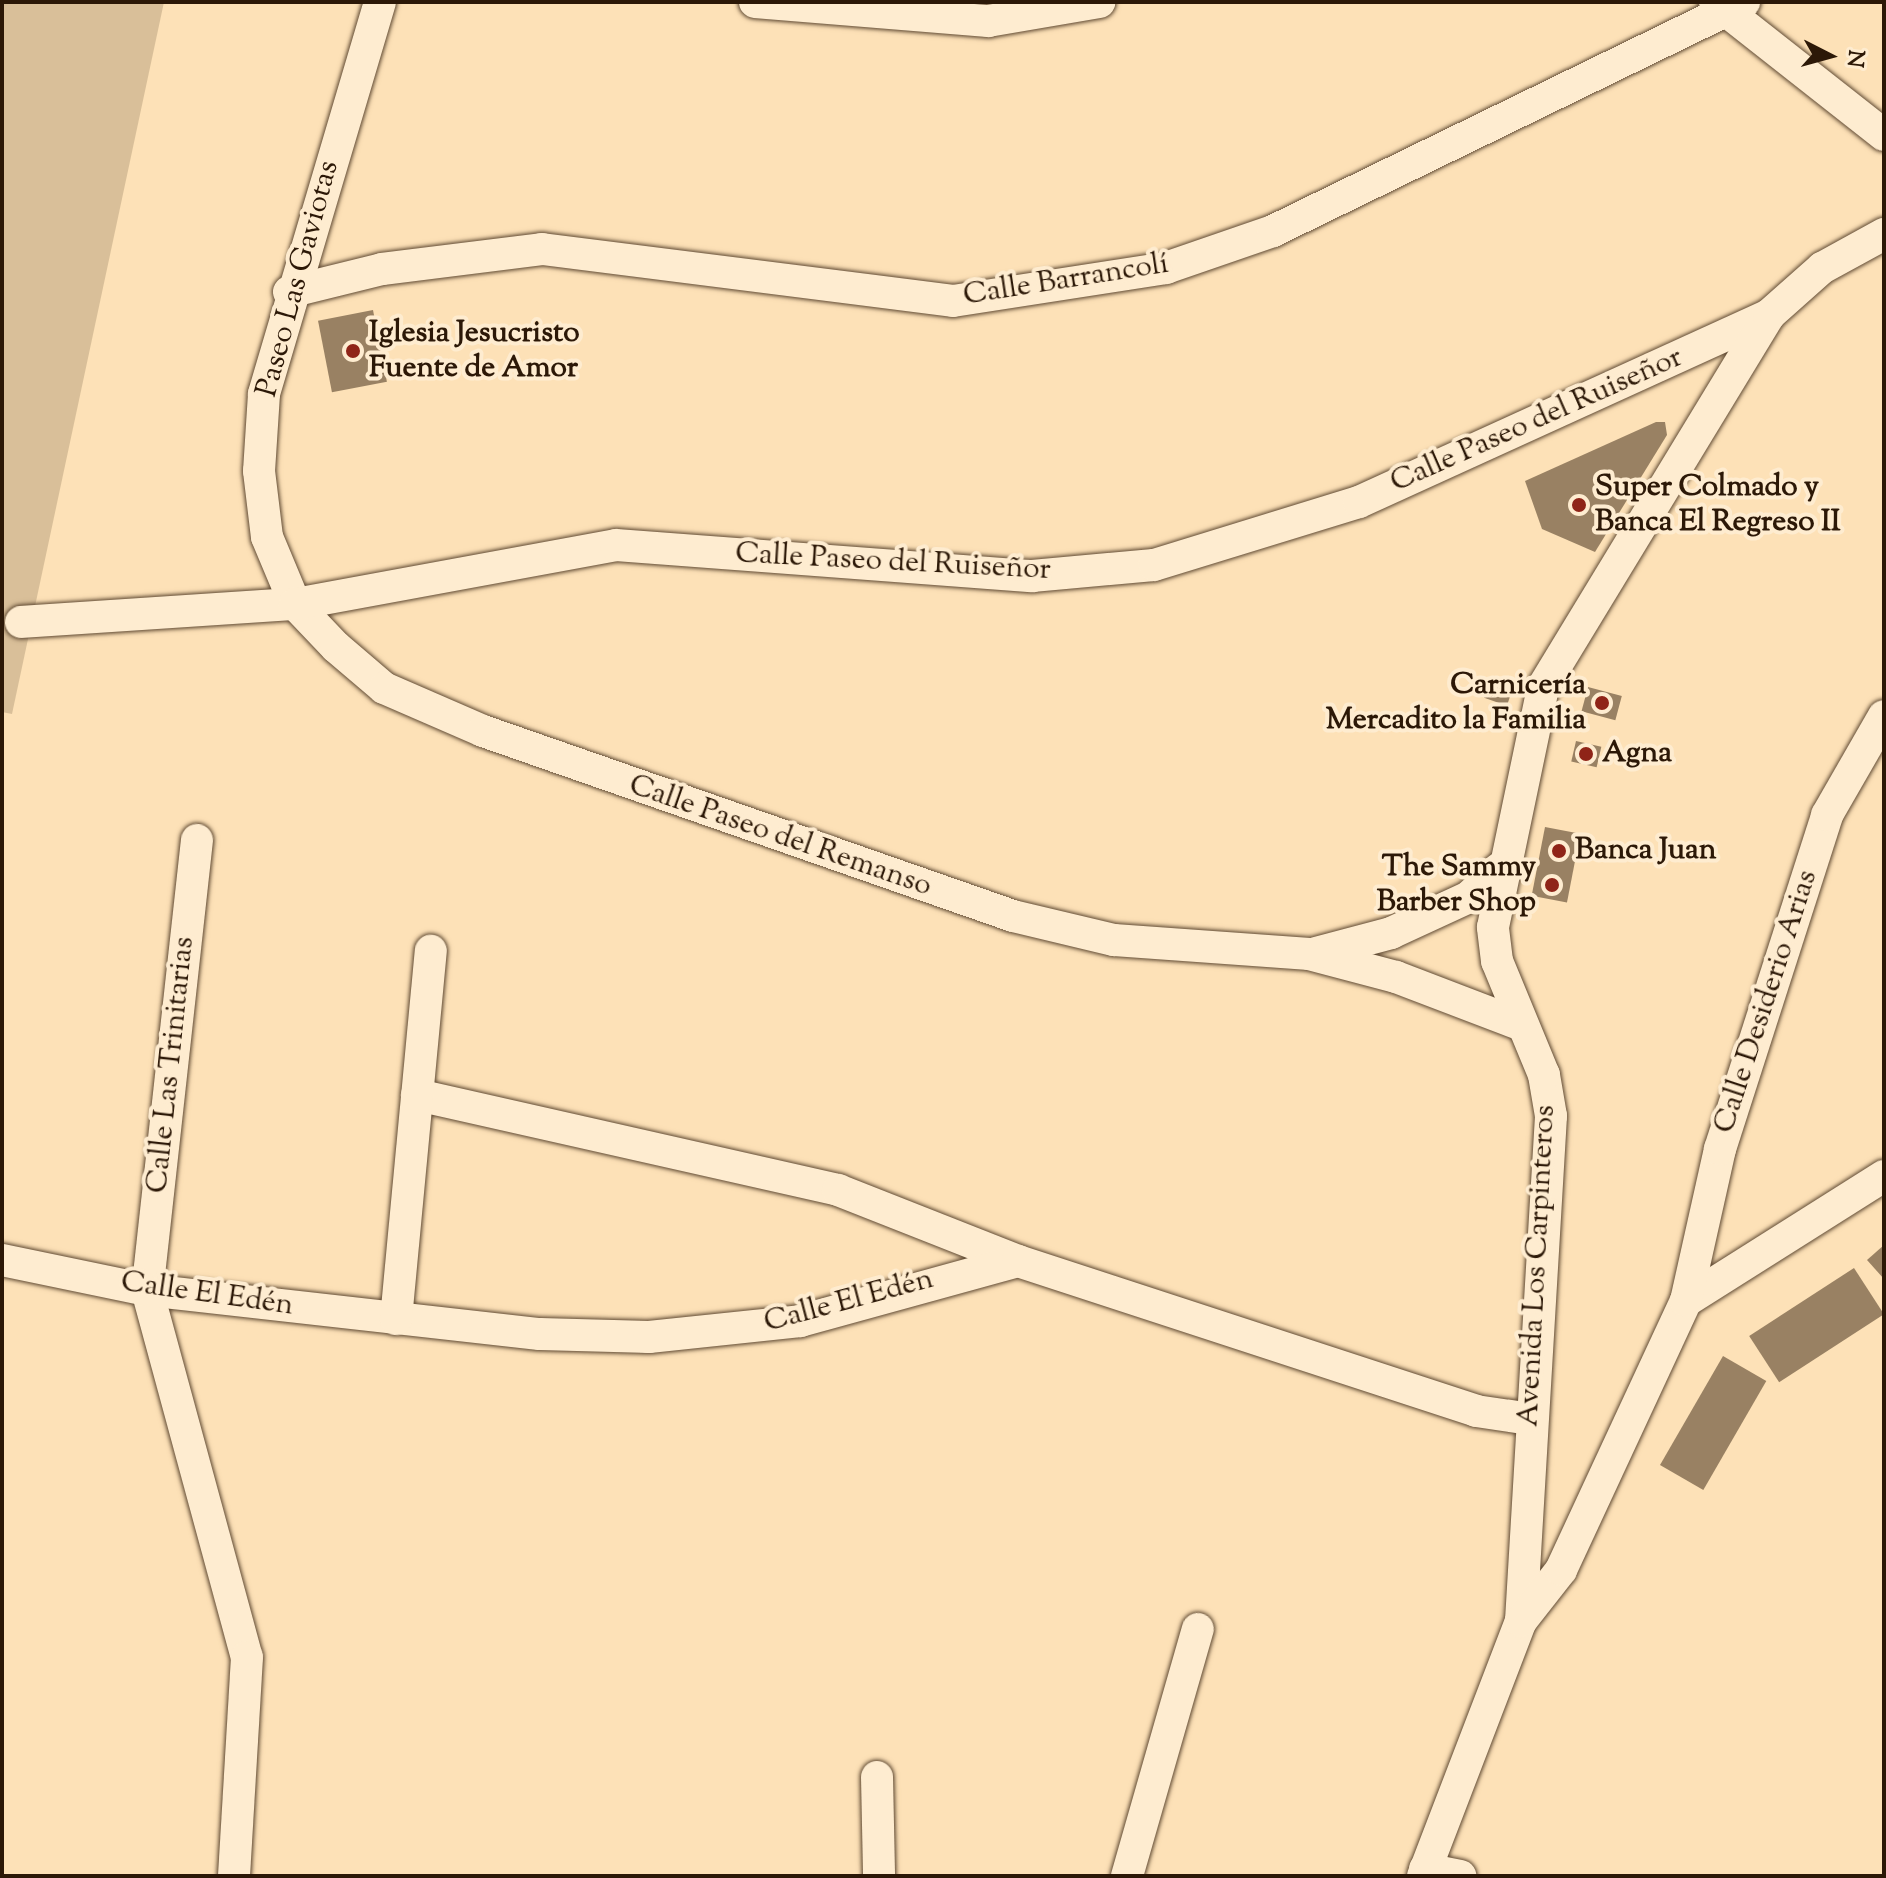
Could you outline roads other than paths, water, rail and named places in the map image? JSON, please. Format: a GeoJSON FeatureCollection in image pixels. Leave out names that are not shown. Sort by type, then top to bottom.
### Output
{"type":"FeatureCollection","features":[{"type":"Feature","properties":{"kind":"street","name":"Paseo Las Gaviotas"},"geometry":{"type":"LineString","coordinates":[[295,604],[267,537],[259,471],[264,394],[289,292],[379,2]]}},
{"type":"Feature","properties":{"kind":"street"},"geometry":{"type":"LineString","coordinates":[[755,2],[988,21],[1099,2]]}},
{"type":"Feature","properties":{"kind":"street"},"geometry":{"type":"LineString","coordinates":[[1729,5],[1884,135]]}},
{"type":"Feature","properties":{"kind":"street","name":"Calle Barrancolí"},"geometry":{"type":"LineString","coordinates":[[289,292],[382,269],[542,249],[953,301],[1166,268],[1273,231],[1729,5]]}},
{"type":"Feature","properties":{"kind":"street","name":"Avenida Los Carpinteros"},"geometry":{"type":"LineString","coordinates":[[1521,1621],[1551,1116],[1522,1025],[1497,961],[1500,868],[1554,658],[1769,315],[1822,268],[1884,234]]}},
{"type":"Feature","properties":{"kind":"street","name":"Calle Paseo del Ruiseñor"},"geometry":{"type":"LineString","coordinates":[[21,622],[295,604],[616,545],[1032,576],[1154,565],[1359,502],[1769,315]]}},
{"type":"Feature","properties":{"kind":"street","name":"Calle Paseo del Remanso"},"geometry":{"type":"LineString","coordinates":[[295,604],[384,688],[604,778],[1013,916],[1114,940],[1309,954]]}},
{"type":"Feature","properties":{"kind":"street","name":"Calle Desiderio Arias"},"geometry":{"type":"LineString","coordinates":[[1521,1621],[1561,1570],[1686,1301],[1720,1149],[1827,815],[1884,716]]}},
{"type":"Feature","properties":{"kind":"street","name":"Calle Las Trinitarias"},"geometry":{"type":"LineString","coordinates":[[147,1290],[197,840]]}},
{"type":"Feature","properties":{"kind":"street"},"geometry":{"type":"LineString","coordinates":[[1309,954],[1391,933],[1469,897],[1500,868]]}},
{"type":"Feature","properties":{"kind":"street"},"geometry":{"type":"LineString","coordinates":[[396,1319],[431,951]]}},
{"type":"Feature","properties":{"kind":"street"},"geometry":{"type":"LineString","coordinates":[[1309,954],[1396,977],[1522,1025]]}},
{"type":"Feature","properties":{"kind":"street"},"geometry":{"type":"LineString","coordinates":[[417,1095],[838,1190],[1018,1261],[1476,1411],[1531,1419]]}},
{"type":"Feature","properties":{"kind":"street"},"geometry":{"type":"LineString","coordinates":[[1686,1301],[1884,1176]]}},
{"type":"Feature","properties":{"kind":"street","name":"Calle El Edén"},"geometry":{"type":"LineString","coordinates":[[2,1260],[147,1290],[540,1334],[737,1330],[800,1321],[1018,1261]]}},
{"type":"Feature","properties":{"kind":"street"},"geometry":{"type":"LineString","coordinates":[[147,1290],[247,1657],[234,1876]]}},
{"type":"Feature","properties":{"kind":"street"},"geometry":{"type":"LineString","coordinates":[[1460,1876],[1424,1872],[1521,1621]]}},
{"type":"Feature","properties":{"kind":"street"},"geometry":{"type":"LineString","coordinates":[[1127,1876],[1198,1629]]}},
{"type":"Feature","properties":{"kind":"street"},"geometry":{"type":"LineString","coordinates":[[877,1777],[879,1876]]}},
{"type":"Feature","properties":{"kind":"place","name":"Iglesia Jesucristo Fuente de Amor"},"geometry":{"type":"Point","coordinates":[353,351]}},
{"type":"Feature","properties":{"kind":"place","name":"Super Colmado y Banca El Regreso II"},"geometry":{"type":"Point","coordinates":[1579,505]}},
{"type":"Feature","properties":{"kind":"place","name":"Carnicería Mercadito la Familia"},"geometry":{"type":"Point","coordinates":[1602,703]}},
{"type":"Feature","properties":{"kind":"place","name":"Agna"},"geometry":{"type":"Point","coordinates":[1586,754]}},
{"type":"Feature","properties":{"kind":"place","name":"Banca Juan"},"geometry":{"type":"Point","coordinates":[1559,851]}},
{"type":"Feature","properties":{"kind":"place","name":"The Sammy Barber Shop"},"geometry":{"type":"Point","coordinates":[1552,885]}}]}
